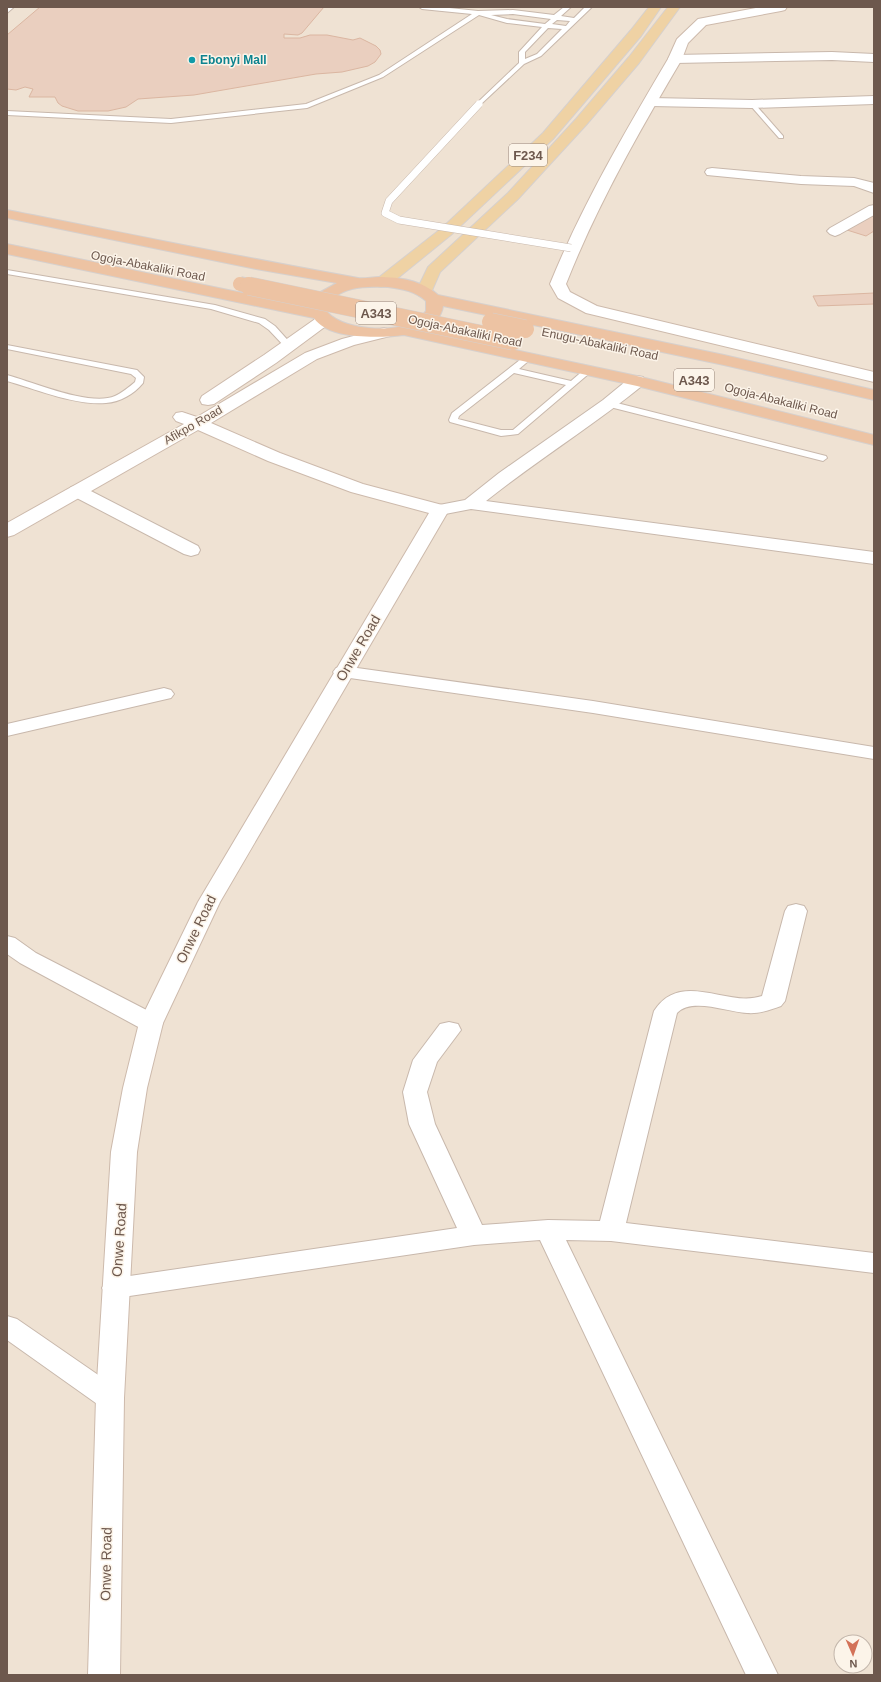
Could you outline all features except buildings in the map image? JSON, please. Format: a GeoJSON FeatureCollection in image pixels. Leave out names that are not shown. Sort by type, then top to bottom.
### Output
{"type":"FeatureCollection","features":[{"type":"Feature","properties":{"kind":"highway"},"geometry":{"type":"LineString","coordinates":[[7,214],[256,264],[362,283]]}},
{"type":"Feature","properties":{"kind":"highway","name":"Ogoja-Abakaliki Road"},"geometry":{"type":"LineString","coordinates":[[7,225],[253,274]]}},
{"type":"Feature","properties":{"kind":"highway","name":"Ogoja-Abakaliki Road"},"geometry":{"type":"LineString","coordinates":[[7,237],[639,367],[791,403]]}},
{"type":"Feature","properties":{"kind":"highway"},"geometry":{"type":"LineString","coordinates":[[7,249],[321,317],[335,326],[349,331],[384,333],[416,326],[427,321],[434,314],[436,307],[429,296]]}},
{"type":"Feature","properties":{"kind":"highway","name":"Enugu-Abakaliki Road"},"geometry":{"type":"LineString","coordinates":[[253,274],[653,355],[874,409]]}},
{"type":"Feature","properties":{"kind":"highway"},"geometry":{"type":"LineString","coordinates":[[321,317],[317,309],[318,304],[326,294],[342,287],[362,283],[381,282],[412,287],[429,296],[724,360],[874,395]]}},
{"type":"Feature","properties":{"kind":"highway"},"geometry":{"type":"LineString","coordinates":[[402,330],[637,381],[874,440]]}},
{"type":"Feature","properties":{"kind":"main road","name":"F234"},"geometry":{"type":"LineString","coordinates":[[381,282],[394,274],[447,231],[548,136],[636,33],[655,7]]}},
{"type":"Feature","properties":{"kind":"main road","name":"F234"},"geometry":{"type":"LineString","coordinates":[[429,296],[433,270],[505,204],[597,104],[638,56],[674,7]]}},
{"type":"Feature","properties":{"kind":"main road"},"geometry":{"type":"LineString","coordinates":[[781,7],[702,22],[682,42],[675,59],[615,165],[571,248],[558,284],[564,295],[592,310],[874,377]]}},
{"type":"Feature","properties":{"kind":"main road"},"geometry":{"type":"LineString","coordinates":[[675,59],[832,56],[874,58]]}},
{"type":"Feature","properties":{"kind":"main road"},"geometry":{"type":"LineString","coordinates":[[651,102],[752,104],[874,100]]}},
{"type":"Feature","properties":{"kind":"main road"},"geometry":{"type":"LineString","coordinates":[[712,172],[801,180],[854,182],[870,186],[874,189]]}},
{"type":"Feature","properties":{"kind":"main road"},"geometry":{"type":"LineString","coordinates":[[480,200],[505,204]]}},
{"type":"Feature","properties":{"kind":"main road"},"geometry":{"type":"LineString","coordinates":[[835,231],[874,209]]}},
{"type":"Feature","properties":{"kind":"main road","name":"Afikpo Road"},"geometry":{"type":"LineString","coordinates":[[7,531],[77,491],[189,420],[289,346],[321,317]]}},
{"type":"Feature","properties":{"kind":"main road","name":"Afikpo Road"},"geometry":{"type":"LineString","coordinates":[[7,515],[311,356],[348,342],[384,333]]}},
{"type":"Feature","properties":{"kind":"main road"},"geometry":{"type":"LineString","coordinates":[[471,504],[504,477],[609,404],[637,381]]}},
{"type":"Feature","properties":{"kind":"main road"},"geometry":{"type":"LineString","coordinates":[[189,420],[274,457],[357,488],[440,510],[471,504],[874,558]]}},
{"type":"Feature","properties":{"kind":"main road"},"geometry":{"type":"LineString","coordinates":[[77,491],[192,550]]}},
{"type":"Feature","properties":{"kind":"main road","name":"Onwe Road"},"geometry":{"type":"LineString","coordinates":[[104,1675],[110,1398],[124,1152],[135,1088],[150,1023],[209,902],[285,774],[343,672],[440,510]]}},
{"type":"Feature","properties":{"kind":"main road"},"geometry":{"type":"LineString","coordinates":[[343,672],[593,707],[874,753]]}},
{"type":"Feature","properties":{"kind":"main road"},"geometry":{"type":"LineString","coordinates":[[7,730],[164,694]]}},
{"type":"Feature","properties":{"kind":"main road"},"geometry":{"type":"LineString","coordinates":[[611,1231],[666,1011],[676,1001],[690,998],[752,1007],[764,1006],[774,1001],[796,911]]}},
{"type":"Feature","properties":{"kind":"main road"},"geometry":{"type":"LineString","coordinates":[[7,942],[28,958],[150,1023]]}},
{"type":"Feature","properties":{"kind":"main road"},"geometry":{"type":"LineString","coordinates":[[449,1030],[425,1060],[415,1092],[422,1124],[474,1235]]}},
{"type":"Feature","properties":{"kind":"main road"},"geometry":{"type":"LineString","coordinates":[[548,1230],[762,1675]]}},
{"type":"Feature","properties":{"kind":"main road"},"geometry":{"type":"LineString","coordinates":[[116,1288],[474,1235],[548,1230],[611,1231],[874,1263]]}},
{"type":"Feature","properties":{"kind":"main road"},"geometry":{"type":"LineString","coordinates":[[7,1326],[110,1398]]}},
{"type":"Feature","properties":{"kind":"lane"},"geometry":{"type":"LineString","coordinates":[[7,10],[11,7]]}},
{"type":"Feature","properties":{"kind":"lane"},"geometry":{"type":"LineString","coordinates":[[422,7],[478,13],[513,12],[575,20]]}},
{"type":"Feature","properties":{"kind":"lane"},"geometry":{"type":"LineString","coordinates":[[446,7],[453,11]]}},
{"type":"Feature","properties":{"kind":"lane"},"geometry":{"type":"LineString","coordinates":[[522,63],[522,52],[546,26],[568,7]]}},
{"type":"Feature","properties":{"kind":"lane"},"geometry":{"type":"LineString","coordinates":[[571,248],[399,220],[385,213],[389,201],[479,104],[522,63],[539,55],[589,7]]}},
{"type":"Feature","properties":{"kind":"lane"},"geometry":{"type":"LineString","coordinates":[[7,113],[171,121],[307,106],[381,76],[478,13],[507,21],[566,28]]}},
{"type":"Feature","properties":{"kind":"lane"},"geometry":{"type":"LineString","coordinates":[[752,104],[781,137]]}},
{"type":"Feature","properties":{"kind":"lane"},"geometry":{"type":"LineString","coordinates":[[7,272],[27,274],[212,307],[262,321],[289,346]]}},
{"type":"Feature","properties":{"kind":"lane"},"geometry":{"type":"LineString","coordinates":[[7,347],[134,372],[140,377],[139,383],[116,399],[102,401],[82,399],[7,378]]}},
{"type":"Feature","properties":{"kind":"lane"},"geometry":{"type":"LineString","coordinates":[[528,358],[455,415],[453,420],[501,433],[515,432],[588,371]]}},
{"type":"Feature","properties":{"kind":"lane"},"geometry":{"type":"LineString","coordinates":[[513,370],[573,384]]}},
{"type":"Feature","properties":{"kind":"lane"},"geometry":{"type":"LineString","coordinates":[[609,404],[823,458]]}},
{"type":"Feature","properties":{"kind":"shaded area"},"geometry":{"type":"Polygon","coordinates":[[[7,7],[874,7],[874,1675],[7,1675],[7,7]]]}},
{"type":"Feature","properties":{"kind":"place","name":"Ebonyi Mall"},"geometry":{"type":"Point","coordinates":[192,60]}}]}
